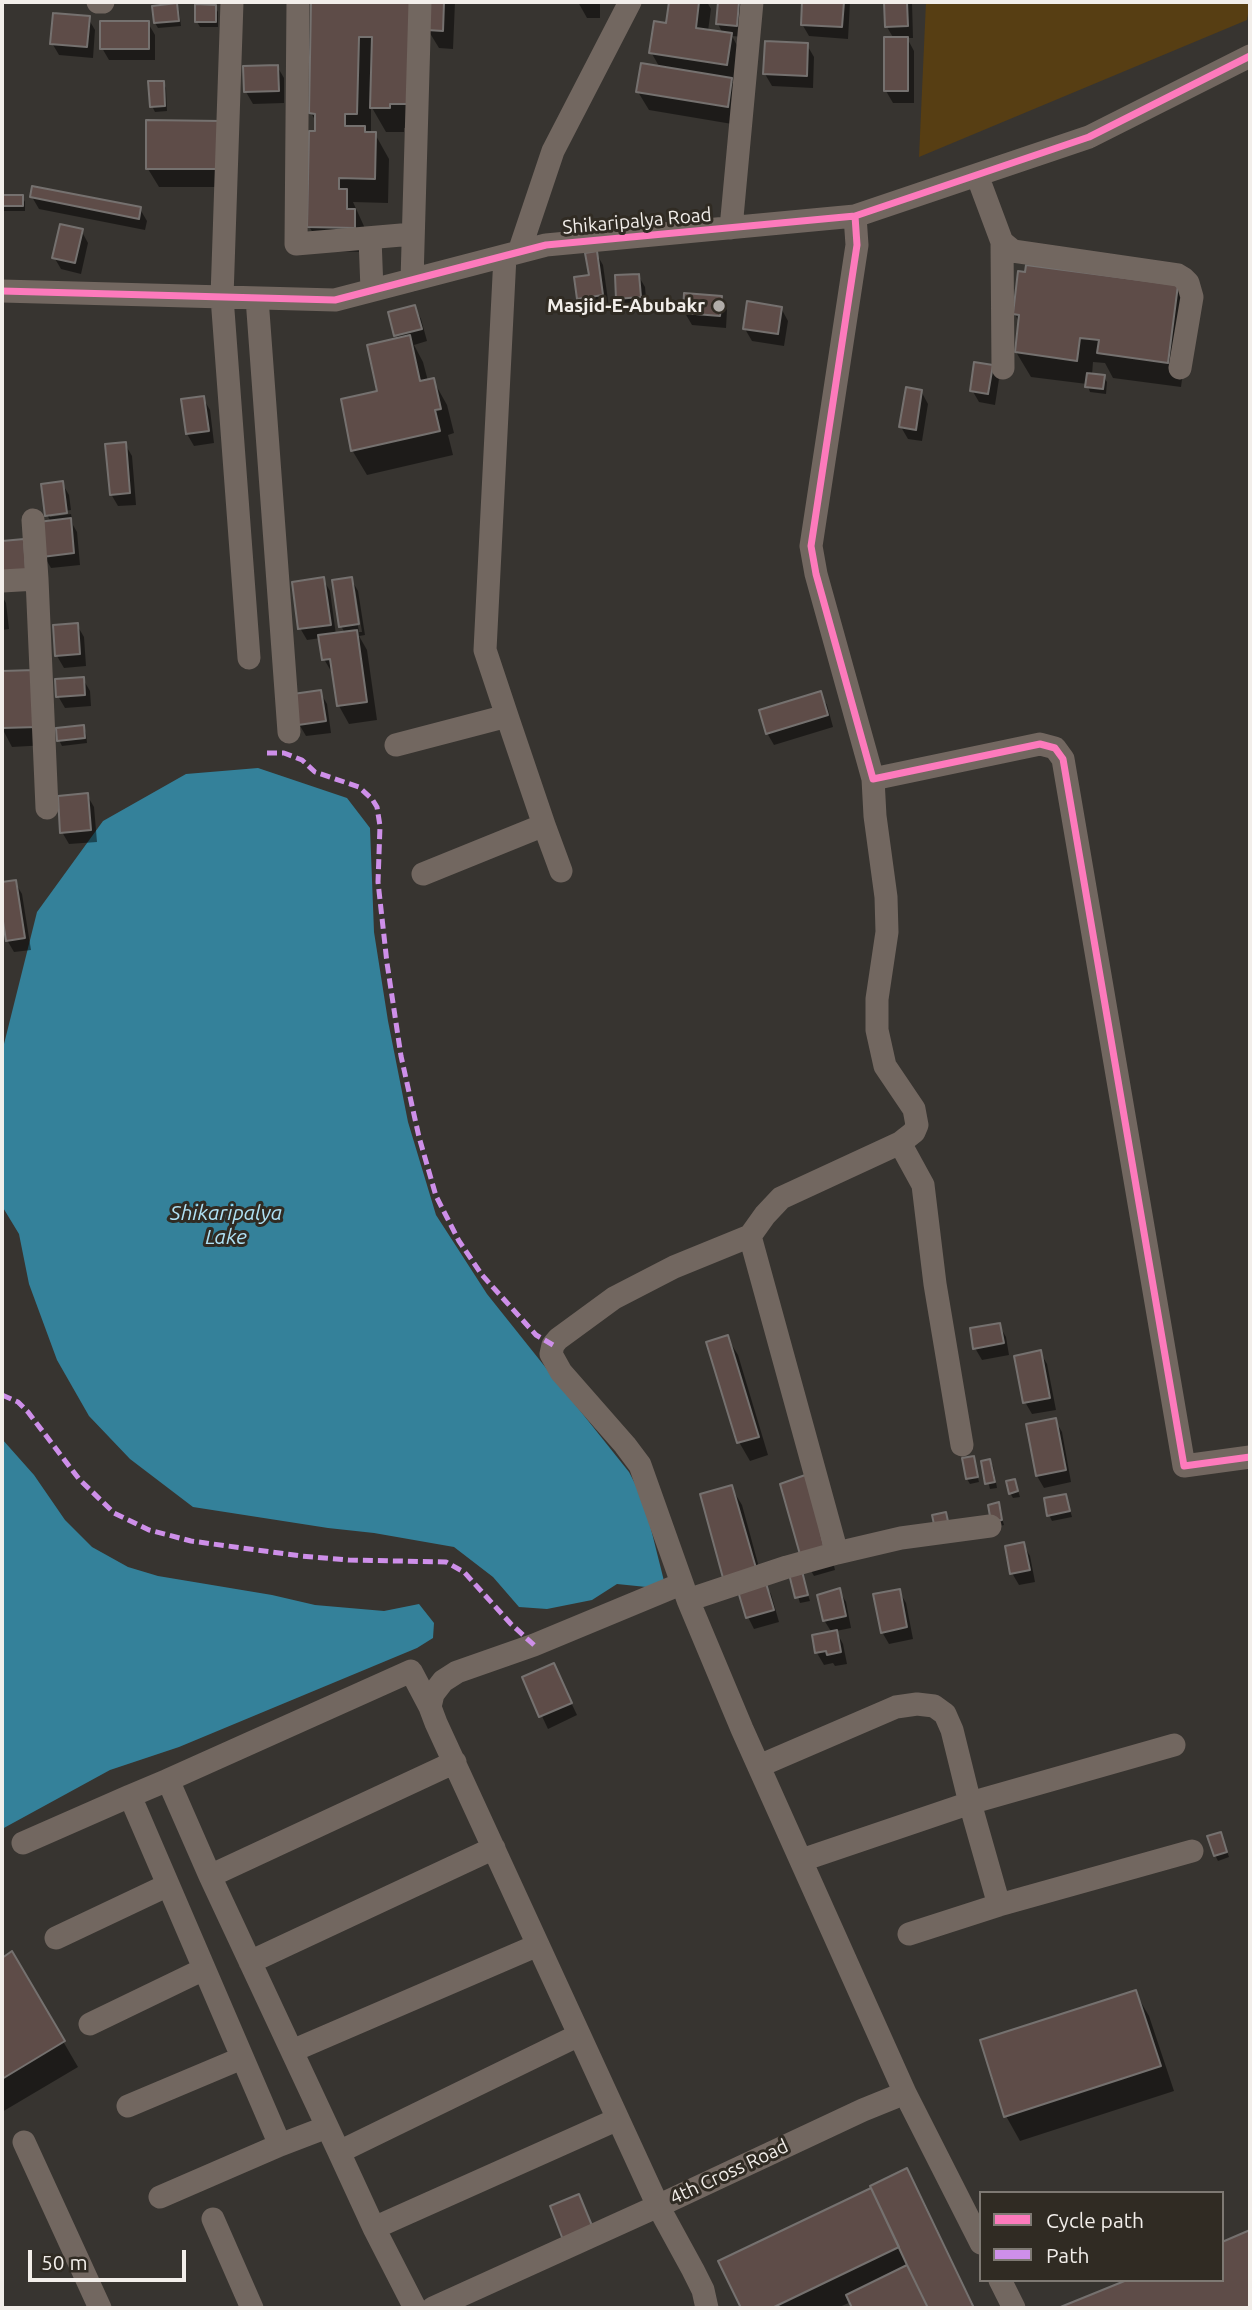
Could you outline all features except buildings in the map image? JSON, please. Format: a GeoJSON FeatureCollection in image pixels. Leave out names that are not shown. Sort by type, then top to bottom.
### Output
{"type":"FeatureCollection","features":[{"type":"Feature","properties":{"kind":"street"},"geometry":{"type":"LineString","coordinates":[[232,2],[222,297],[249,658]]}},
{"type":"Feature","properties":{"kind":"street"},"geometry":{"type":"LineString","coordinates":[[298,2],[296,244],[413,234]]}},
{"type":"Feature","properties":{"kind":"street"},"geometry":{"type":"LineString","coordinates":[[412,280],[420,2]]}},
{"type":"Feature","properties":{"kind":"street"},"geometry":{"type":"LineString","coordinates":[[561,871],[485,650],[512,254],[553,151],[631,2]]}},
{"type":"Feature","properties":{"kind":"street"},"geometry":{"type":"LineString","coordinates":[[731,228],[752,2]]}},
{"type":"Feature","properties":{"kind":"street","name":"Shikaripalya Road"},"geometry":{"type":"LineString","coordinates":[[2,291],[334,300],[546,245],[855,216],[1089,137],[1250,56]]}},
{"type":"Feature","properties":{"kind":"street"},"geometry":{"type":"LineString","coordinates":[[977,175],[1002,242],[1003,368]]}},
{"type":"Feature","properties":{"kind":"street"},"geometry":{"type":"LineString","coordinates":[[855,216],[857,245],[811,547],[816,574],[873,779],[877,838],[886,897],[887,932],[877,999],[877,1030],[885,1066],[914,1109],[917,1125],[914,1132],[900,1143],[781,1198],[750,1236],[674,1267],[614,1298],[558,1339],[551,1354],[561,1372],[625,1444],[640,1465],[685,1592],[759,1766],[905,2093],[979,2239]]}},
{"type":"Feature","properties":{"kind":"street"},"geometry":{"type":"LineString","coordinates":[[370,238],[372,290]]}},
{"type":"Feature","properties":{"kind":"street"},"geometry":{"type":"LineString","coordinates":[[1002,242],[1013,251],[1178,275],[1188,283],[1192,297],[1180,369]]}},
{"type":"Feature","properties":{"kind":"street"},"geometry":{"type":"LineString","coordinates":[[257,298],[289,732]]}},
{"type":"Feature","properties":{"kind":"street"},"geometry":{"type":"LineString","coordinates":[[33,520],[47,808]]}},
{"type":"Feature","properties":{"kind":"street"},"geometry":{"type":"LineString","coordinates":[[2,581],[37,579]]}},
{"type":"Feature","properties":{"kind":"street"},"geometry":{"type":"LineString","coordinates":[[396,745],[508,716]]}},
{"type":"Feature","properties":{"kind":"street"},"geometry":{"type":"LineString","coordinates":[[873,779],[1040,744],[1055,748],[1063,759],[1184,1466],[1250,1457]]}},
{"type":"Feature","properties":{"kind":"street"},"geometry":{"type":"LineString","coordinates":[[423,874],[544,825]]}},
{"type":"Feature","properties":{"kind":"street"},"geometry":{"type":"LineString","coordinates":[[900,1143],[923,1185],[935,1284],[962,1445]]}},
{"type":"Feature","properties":{"kind":"street"},"geometry":{"type":"LineString","coordinates":[[750,1236],[837,1553]]}},
{"type":"Feature","properties":{"kind":"street"},"geometry":{"type":"LineString","coordinates":[[430,1707],[433,1694],[443,1681],[457,1672],[685,1592],[901,1538],[990,1526]]}},
{"type":"Feature","properties":{"kind":"street"},"geometry":{"type":"LineString","coordinates":[[23,1843],[411,1671],[430,1707],[658,2206],[433,2308]]}},
{"type":"Feature","properties":{"kind":"street"},"geometry":{"type":"LineString","coordinates":[[759,1766],[896,1707],[917,1704],[934,1706],[945,1714],[952,1730],[999,1905]]}},
{"type":"Feature","properties":{"kind":"street"},"geometry":{"type":"LineString","coordinates":[[802,1860],[970,1803],[1174,1745]]}},
{"type":"Feature","properties":{"kind":"street"},"geometry":{"type":"LineString","coordinates":[[210,1876],[455,1762]]}},
{"type":"Feature","properties":{"kind":"street"},"geometry":{"type":"LineString","coordinates":[[168,1780],[374,2228],[415,2308]]}},
{"type":"Feature","properties":{"kind":"street"},"geometry":{"type":"LineString","coordinates":[[130,1796],[279,2145]]}},
{"type":"Feature","properties":{"kind":"street"},"geometry":{"type":"LineString","coordinates":[[250,1962],[494,1848]]}},
{"type":"Feature","properties":{"kind":"street"},"geometry":{"type":"LineString","coordinates":[[909,1934],[999,1905],[1192,1851]]}},
{"type":"Feature","properties":{"kind":"street"},"geometry":{"type":"LineString","coordinates":[[56,1938],[168,1885]]}},
{"type":"Feature","properties":{"kind":"street"},"geometry":{"type":"LineString","coordinates":[[292,2051],[538,1945]]}},
{"type":"Feature","properties":{"kind":"street"},"geometry":{"type":"LineString","coordinates":[[90,2024],[204,1969]]}},
{"type":"Feature","properties":{"kind":"street"},"geometry":{"type":"LineString","coordinates":[[339,2152],[579,2035]]}},
{"type":"Feature","properties":{"kind":"street"},"geometry":{"type":"LineString","coordinates":[[128,2106],[242,2058]]}},
{"type":"Feature","properties":{"kind":"street","name":"4th Cross Road"},"geometry":{"type":"LineString","coordinates":[[707,2308],[703,2290],[658,2206],[905,2093]]}},
{"type":"Feature","properties":{"kind":"street"},"geometry":{"type":"LineString","coordinates":[[374,2228],[618,2119]]}},
{"type":"Feature","properties":{"kind":"street"},"geometry":{"type":"LineString","coordinates":[[160,2197],[327,2127]]}},
{"type":"Feature","properties":{"kind":"street"},"geometry":{"type":"LineString","coordinates":[[24,2142],[100,2308]]}},
{"type":"Feature","properties":{"kind":"street"},"geometry":{"type":"LineString","coordinates":[[213,2219],[252,2308]]}},
{"type":"Feature","properties":{"kind":"street"},"geometry":{"type":"LineString","coordinates":[[1001,2282],[1014,2308]]}},
{"type":"Feature","properties":{"kind":"shaded area"},"geometry":{"type":"Polygon","coordinates":[[[926,2],[1250,2],[1247,20],[919,157],[926,2]]]}},
{"type":"Feature","properties":{"kind":"water","name":"Shikaripalya Lake"},"geometry":{"type":"Polygon","coordinates":[[[258,768],[347,798],[370,828],[374,932],[388,1021],[408,1122],[436,1215],[487,1294],[629,1472],[644,1501],[666,1589],[617,1584],[592,1600],[547,1609],[519,1607],[493,1577],[454,1547],[193,1507],[130,1459],[89,1416],[57,1360],[29,1284],[19,1234],[2,1206],[2,1052],[37,912],[103,821],[186,774],[258,768]]]}},
{"type":"Feature","properties":{"kind":"water"},"geometry":{"type":"Polygon","coordinates":[[[2,1439],[34,1475],[65,1520],[92,1547],[128,1567],[158,1576],[315,1605],[384,1611],[419,1604],[434,1623],[433,1638],[417,1648],[179,1747],[110,1770],[2,1829],[2,1439]]]}},
{"type":"Feature","properties":{"kind":"marked path"},"geometry":{"type":"LineString","coordinates":[[267,753],[284,753],[302,760],[315,772],[359,787],[377,807],[380,826],[378,882],[401,1056],[419,1137],[436,1196],[459,1241],[482,1275],[536,1335],[553,1345]]}},
{"type":"Feature","properties":{"kind":"marked path"},"geometry":{"type":"LineString","coordinates":[[2,1395],[18,1402],[28,1412],[79,1479],[114,1513],[149,1530],[191,1541],[301,1556],[446,1562],[464,1572],[534,1645]]}},
{"type":"Feature","properties":{"kind":"cycle path"},"geometry":{"type":"LineString","coordinates":[[2,291],[335,300],[546,245],[855,216],[1089,137],[1250,56]]}},
{"type":"Feature","properties":{"kind":"cycle path"},"geometry":{"type":"LineString","coordinates":[[855,216],[857,245],[811,546],[816,574],[873,779],[1040,744],[1055,748],[1063,759],[1184,1466],[1250,1457]]}},
{"type":"Feature","properties":{"kind":"place","name":"Masjid-E-Abubakr"},"geometry":{"type":"Point","coordinates":[719,306]}}]}
